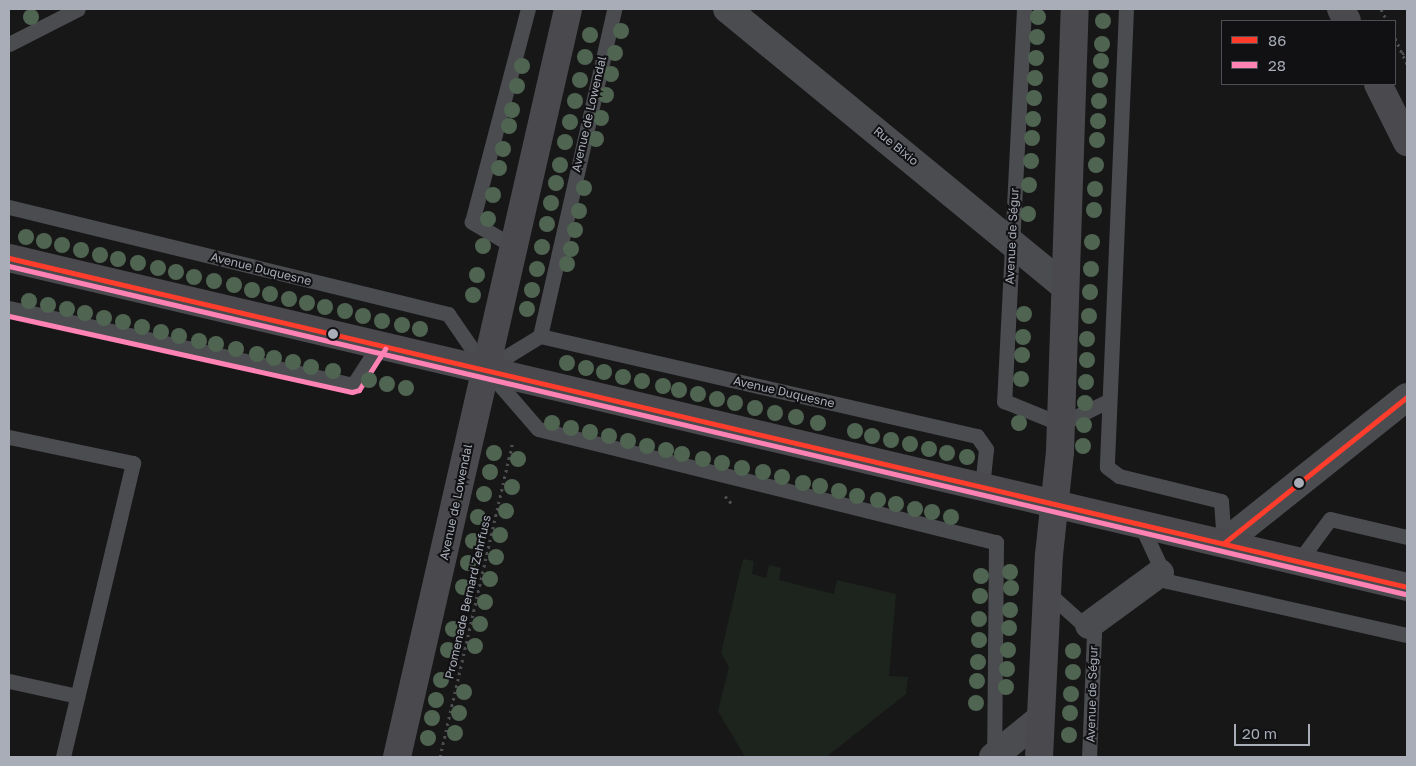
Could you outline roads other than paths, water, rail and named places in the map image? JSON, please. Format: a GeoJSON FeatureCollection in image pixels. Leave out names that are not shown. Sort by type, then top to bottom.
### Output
{"type":"FeatureCollection","features":[{"type":"Feature","properties":{"kind":"street","name":"Avenue de Lowendal"},"geometry":{"type":"LineString","coordinates":[[397,757],[568,9]]}},
{"type":"Feature","properties":{"kind":"street","name":"Rue Bixio"},"geometry":{"type":"LineString","coordinates":[[727,9],[1063,285]]}},
{"type":"Feature","properties":{"kind":"street"},"geometry":{"type":"LineString","coordinates":[[1038,757],[1047,592],[1061,424],[1063,285],[1076,9]]}},
{"type":"Feature","properties":{"kind":"street"},"geometry":{"type":"LineString","coordinates":[[1378,85],[1407,142]]}},
{"type":"Feature","properties":{"kind":"street"},"geometry":{"type":"LineString","coordinates":[[9,258],[486,369],[550,388],[982,486],[1055,505],[1407,587]]}},
{"type":"Feature","properties":{"kind":"street"},"geometry":{"type":"LineString","coordinates":[[1224,543],[1407,397]]}},
{"type":"Feature","properties":{"kind":"street"},"geometry":{"type":"LineString","coordinates":[[1089,625],[1160,573]]}},
{"type":"Feature","properties":{"kind":"street"},"geometry":{"type":"LineString","coordinates":[[993,757],[1040,719]]}},
{"type":"Feature","properties":{"kind":"lane"},"geometry":{"type":"LineString","coordinates":[[9,44],[78,9]]}},
{"type":"Feature","properties":{"kind":"lane"},"geometry":{"type":"LineString","coordinates":[[513,246],[472,222],[528,9]]}},
{"type":"Feature","properties":{"kind":"lane","name":"Avenue de Lowendal"},"geometry":{"type":"LineString","coordinates":[[540,336],[614,9]]}},
{"type":"Feature","properties":{"kind":"lane","name":"Avenue de Ségur"},"geometry":{"type":"LineString","coordinates":[[1024,9],[1004,401],[1061,424]]}},
{"type":"Feature","properties":{"kind":"lane"},"geometry":{"type":"LineString","coordinates":[[1126,9],[1108,401],[1107,467],[1119,476],[1221,501],[1224,543]]}},
{"type":"Feature","properties":{"kind":"lane","name":"Avenue Duquesne"},"geometry":{"type":"LineString","coordinates":[[9,207],[448,314],[486,369],[538,429],[996,542],[993,757]]}},
{"type":"Feature","properties":{"kind":"lane"},"geometry":{"type":"LineString","coordinates":[[9,308],[353,385],[379,345]]}},
{"type":"Feature","properties":{"kind":"lane"},"geometry":{"type":"LineString","coordinates":[[486,369],[540,336]]}},
{"type":"Feature","properties":{"kind":"lane","name":"Avenue Duquesne"},"geometry":{"type":"LineString","coordinates":[[540,336],[977,436],[986,449],[982,486]]}},
{"type":"Feature","properties":{"kind":"lane"},"geometry":{"type":"LineString","coordinates":[[1061,424],[1108,401]]}},
{"type":"Feature","properties":{"kind":"lane"},"geometry":{"type":"LineString","coordinates":[[9,437],[133,463],[63,757]]}},
{"type":"Feature","properties":{"kind":"lane"},"geometry":{"type":"LineString","coordinates":[[1299,561],[1330,519],[1407,537]]}},
{"type":"Feature","properties":{"kind":"lane"},"geometry":{"type":"LineString","coordinates":[[1141,525],[1160,573],[1167,581],[1407,635]]}},
{"type":"Feature","properties":{"kind":"lane"},"geometry":{"type":"LineString","coordinates":[[1047,592],[1089,625]]}},
{"type":"Feature","properties":{"kind":"lane","name":"Avenue de Ségur"},"geometry":{"type":"LineString","coordinates":[[1089,625],[1094,634],[1090,757]]}},
{"type":"Feature","properties":{"kind":"lane"},"geometry":{"type":"LineString","coordinates":[[9,681],[77,696]]}}]}
